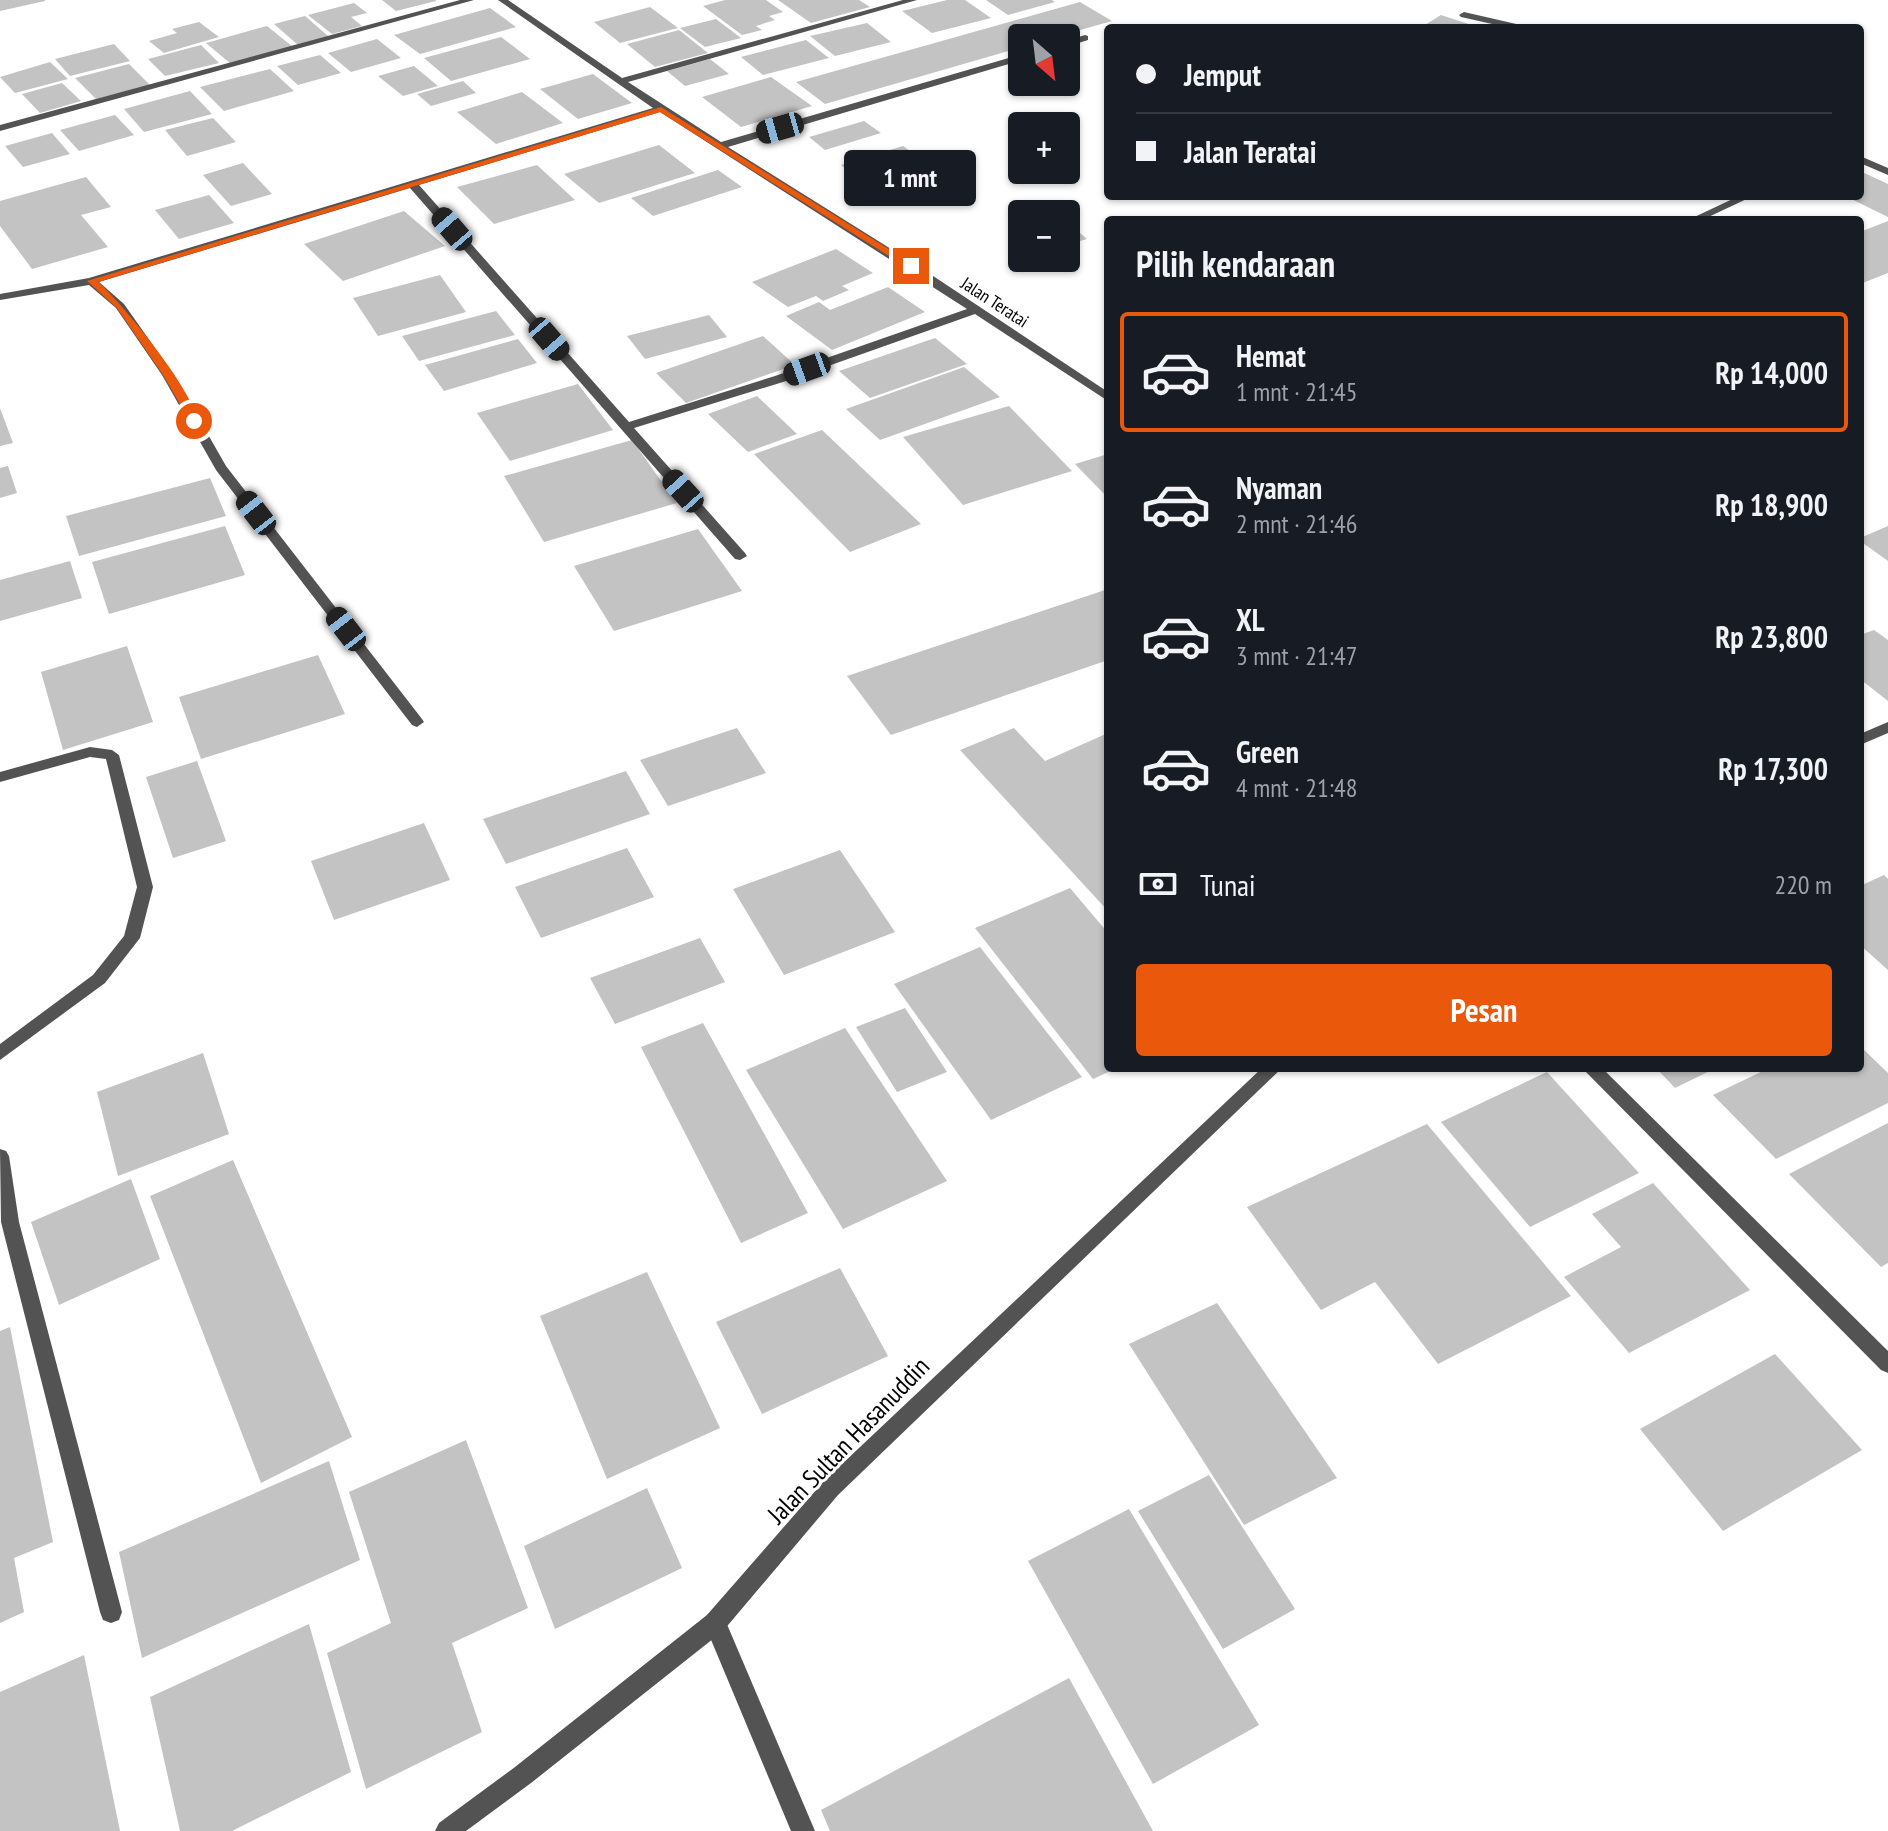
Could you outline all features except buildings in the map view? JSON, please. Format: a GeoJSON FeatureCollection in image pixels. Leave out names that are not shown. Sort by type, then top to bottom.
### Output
{"type":"FeatureCollection","features":[{"type":"Feature","properties":{"kind":"street"},"geometry":{"type":"LineString","coordinates":[[0,128],[470,0]]}},
{"type":"Feature","properties":{"kind":"street","name":"Jalan Teratai"},"geometry":{"type":"LineString","coordinates":[[502,0],[661,109],[977,309],[1104,394]]}},
{"type":"Feature","properties":{"kind":"street"},"geometry":{"type":"LineString","coordinates":[[620,81],[913,0]]}},
{"type":"Feature","properties":{"kind":"street"},"geometry":{"type":"LineString","coordinates":[[1464,15],[1504,24]]}},
{"type":"Feature","properties":{"kind":"street"},"geometry":{"type":"LineString","coordinates":[[1080,40],[1085,38]]}},
{"type":"Feature","properties":{"kind":"street"},"geometry":{"type":"LineString","coordinates":[[719,146],[1008,61]]}},
{"type":"Feature","properties":{"kind":"street"},"geometry":{"type":"LineString","coordinates":[[0,297],[91,281],[661,109]]}},
{"type":"Feature","properties":{"kind":"street"},"geometry":{"type":"LineString","coordinates":[[1864,161],[1888,172]]}},
{"type":"Feature","properties":{"kind":"street"},"geometry":{"type":"LineString","coordinates":[[413,185],[740,556]]}},
{"type":"Feature","properties":{"kind":"street"},"geometry":{"type":"LineString","coordinates":[[1702,216],[1739,200]]}},
{"type":"Feature","properties":{"kind":"street"},"geometry":{"type":"LineString","coordinates":[[91,281],[120,306],[168,375],[220,467],[417,722]]}},
{"type":"Feature","properties":{"kind":"street"},"geometry":{"type":"LineString","coordinates":[[626,427],[779,379],[977,309]]}},
{"type":"Feature","properties":{"kind":"street"},"geometry":{"type":"LineString","coordinates":[[1864,738],[1888,727]]}},
{"type":"Feature","properties":{"kind":"street"},"geometry":{"type":"LineString","coordinates":[[0,777],[90,752],[112,755],[145,887],[132,938],[99,979],[0,1053]]}},
{"type":"Feature","properties":{"kind":"street","name":"Jalan Sultan Hasanuddin"},"geometry":{"type":"LineString","coordinates":[[447,1831],[715,1623],[831,1488],[1269,1072]]}},
{"type":"Feature","properties":{"kind":"street"},"geometry":{"type":"LineString","coordinates":[[1595,1072],[1888,1364]]}},
{"type":"Feature","properties":{"kind":"street"},"geometry":{"type":"LineString","coordinates":[[0,1156],[10,1222],[111,1612]]}},
{"type":"Feature","properties":{"kind":"street"},"geometry":{"type":"LineString","coordinates":[[715,1623],[803,1831]]}},
{"type":"Feature","properties":{"kind":"route"},"geometry":{"type":"LineString","coordinates":[[194,421],[168,375],[120,306],[91,281],[661,109],[911,266]]}}]}
